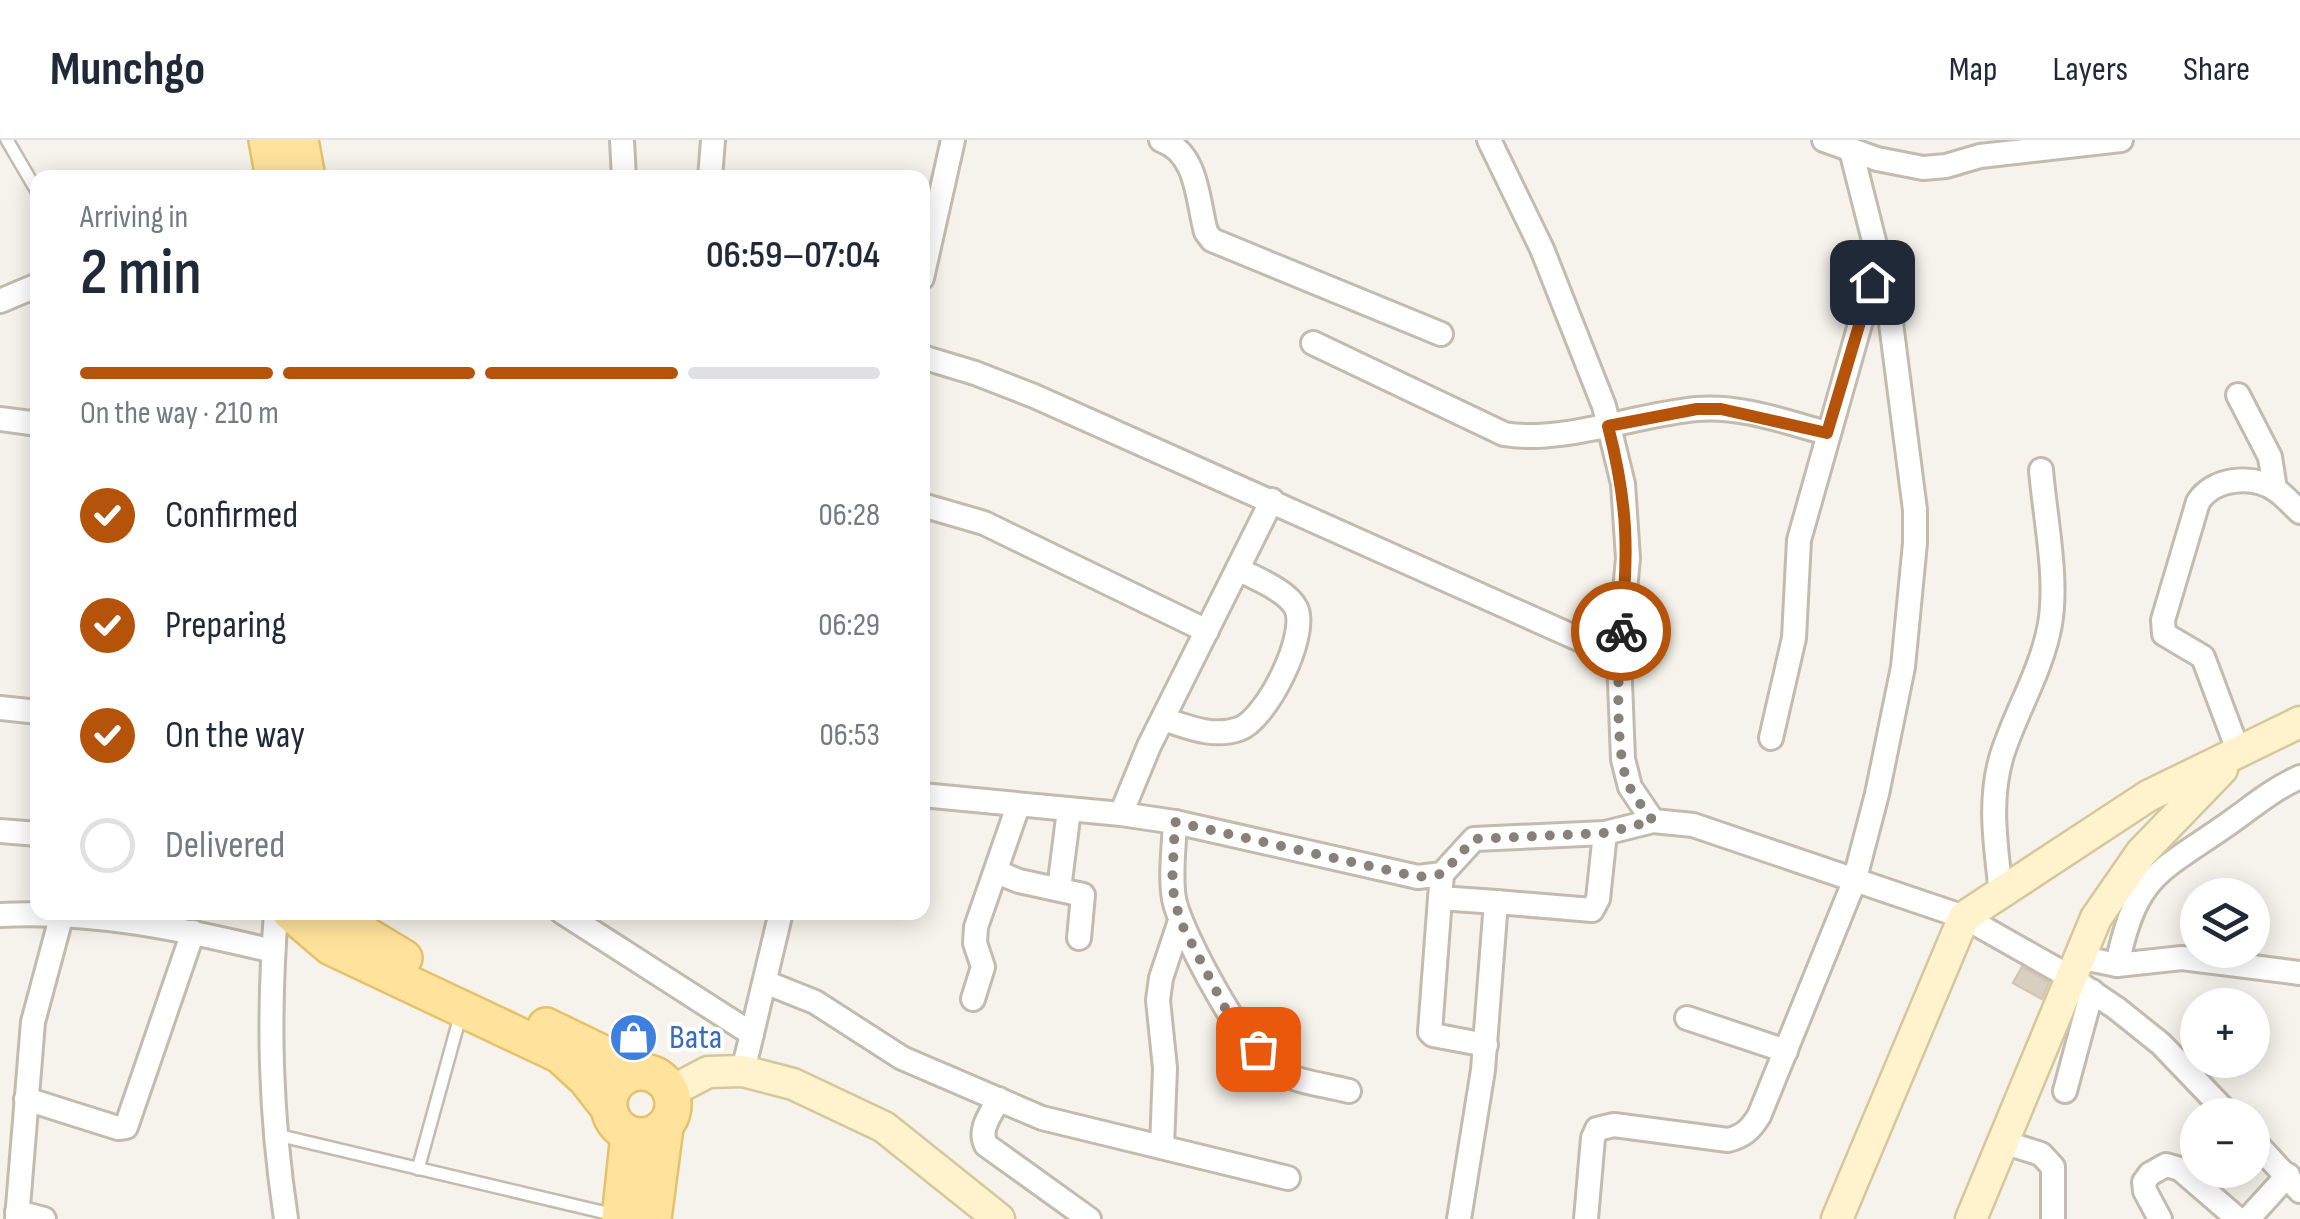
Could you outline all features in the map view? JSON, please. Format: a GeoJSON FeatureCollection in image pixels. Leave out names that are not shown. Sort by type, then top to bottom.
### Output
{"type":"FeatureCollection","features":[{"type":"Feature","properties":{"kind":"main road"},"geometry":{"type":"LineString","coordinates":[[268,140],[273,170]]}},
{"type":"Feature","properties":{"kind":"main road"},"geometry":{"type":"LineString","coordinates":[[300,140],[306,170]]}},
{"type":"Feature","properties":{"kind":"main road"},"geometry":{"type":"LineString","coordinates":[[300,920],[331,946],[560,1055],[586,1079],[619,1121],[654,1134],[665,1127]]}},
{"type":"Feature","properties":{"kind":"main road"},"geometry":{"type":"LineString","coordinates":[[341,920],[402,957],[663,1079],[672,1091],[672,1116],[632,1218]]}},
{"type":"Feature","properties":{"kind":"main road"},"geometry":{"type":"LineString","coordinates":[[632,1218],[616,1083],[640,1071]]}},
{"type":"Feature","properties":{"kind":"street"},"geometry":{"type":"LineString","coordinates":[[622,140],[624,170]]}},
{"type":"Feature","properties":{"kind":"street"},"geometry":{"type":"LineString","coordinates":[[710,170],[712,140]]}},
{"type":"Feature","properties":{"kind":"street"},"geometry":{"type":"LineString","coordinates":[[930,242],[953,140]]}},
{"type":"Feature","properties":{"kind":"street"},"geometry":{"type":"LineString","coordinates":[[1161,140],[1183,152],[1206,232],[1212,240],[1441,334]]}},
{"type":"Feature","properties":{"kind":"street"},"geometry":{"type":"LineString","coordinates":[[1489,140],[1542,250],[1604,406],[1623,484],[1628,558],[1619,656],[1626,778],[1653,821]]}},
{"type":"Feature","properties":{"kind":"street"},"geometry":{"type":"LineString","coordinates":[[1824,140],[1877,159],[1924,168],[1980,156],[2121,140]]}},
{"type":"Feature","properties":{"kind":"street"},"geometry":{"type":"LineString","coordinates":[[1586,1219],[1597,1129],[1614,1125],[1728,1140],[1741,1137],[1759,1116],[1854,882],[1877,794],[1903,667],[1915,543],[1913,482],[1880,253],[1851,150]]}},
{"type":"Feature","properties":{"kind":"street"},"geometry":{"type":"LineString","coordinates":[[1771,738],[1794,638],[1800,540],[1880,253]]}},
{"type":"Feature","properties":{"kind":"street"},"geometry":{"type":"LineString","coordinates":[[0,301],[30,288]]}},
{"type":"Feature","properties":{"kind":"street"},"geometry":{"type":"LineString","coordinates":[[1313,342],[1504,434],[1524,436],[1608,426],[1697,409],[1721,409],[1827,433]]}},
{"type":"Feature","properties":{"kind":"street"},"geometry":{"type":"LineString","coordinates":[[930,359],[1034,396],[1619,656]]}},
{"type":"Feature","properties":{"kind":"street"},"geometry":{"type":"LineString","coordinates":[[2238,396],[2270,457],[2275,489]]}},
{"type":"Feature","properties":{"kind":"street"},"geometry":{"type":"LineString","coordinates":[[0,419],[30,423]]}},
{"type":"Feature","properties":{"kind":"street"},"geometry":{"type":"LineString","coordinates":[[2001,893],[1994,820],[1996,780],[2002,754],[2043,651],[2053,606],[2041,470]]}},
{"type":"Feature","properties":{"kind":"street"},"geometry":{"type":"LineString","coordinates":[[2240,753],[2203,658],[2162,628],[2198,502],[2206,490],[2222,482],[2275,489],[2300,512]]}},
{"type":"Feature","properties":{"kind":"street"},"geometry":{"type":"LineString","coordinates":[[1121,814],[1163,718],[1272,500]]}},
{"type":"Feature","properties":{"kind":"street"},"geometry":{"type":"LineString","coordinates":[[930,506],[984,522],[1207,631]]}},
{"type":"Feature","properties":{"kind":"street"},"geometry":{"type":"LineString","coordinates":[[1163,718],[1202,732],[1223,732],[1250,724],[1263,712],[1292,654],[1297,608],[1287,597],[1238,569]]}},
{"type":"Feature","properties":{"kind":"street"},"geometry":{"type":"LineString","coordinates":[[0,708],[30,711]]}},
{"type":"Feature","properties":{"kind":"street"},"geometry":{"type":"LineString","coordinates":[[1838,1219],[1964,917],[2148,796],[2300,722]]}},
{"type":"Feature","properties":{"kind":"street"},"geometry":{"type":"LineString","coordinates":[[1971,1219],[2002,1142],[2080,975],[2113,889],[2172,819],[2240,753]]}},
{"type":"Feature","properties":{"kind":"street"},"geometry":{"type":"LineString","coordinates":[[2118,965],[2124,929],[2133,908],[2165,864],[2278,787],[2300,777]]}},
{"type":"Feature","properties":{"kind":"street"},"geometry":{"type":"LineString","coordinates":[[930,796],[1175,822],[1418,877],[1442,874]]}},
{"type":"Feature","properties":{"kind":"street"},"geometry":{"type":"LineString","coordinates":[[2148,796],[2172,819]]}},
{"type":"Feature","properties":{"kind":"street"},"geometry":{"type":"LineString","coordinates":[[974,999],[984,967],[974,944],[976,927],[1018,806]]}},
{"type":"Feature","properties":{"kind":"street"},"geometry":{"type":"LineString","coordinates":[[1059,888],[1069,810]]}},
{"type":"Feature","properties":{"kind":"street"},"geometry":{"type":"LineString","coordinates":[[1486,1045],[1430,1032],[1442,874],[1474,839],[1605,833],[1653,821],[1693,825],[1964,917],[2080,975],[2161,1044],[2213,1098]]}},
{"type":"Feature","properties":{"kind":"street"},"geometry":{"type":"LineString","coordinates":[[1175,822],[1172,886],[1180,921],[1236,1029],[1280,1073],[1349,1091]]}},
{"type":"Feature","properties":{"kind":"street"},"geometry":{"type":"LineString","coordinates":[[0,831],[30,833]]}},
{"type":"Feature","properties":{"kind":"street"},"geometry":{"type":"LineString","coordinates":[[1440,898],[1592,910],[1598,899],[1605,833]]}},
{"type":"Feature","properties":{"kind":"street"},"geometry":{"type":"LineString","coordinates":[[997,872],[1019,881],[1083,895],[1080,938]]}},
{"type":"Feature","properties":{"kind":"street"},"geometry":{"type":"LineString","coordinates":[[1460,1219],[1486,1045],[1496,902]]}},
{"type":"Feature","properties":{"kind":"street"},"geometry":{"type":"LineString","coordinates":[[0,915],[30,915]]}},
{"type":"Feature","properties":{"kind":"street"},"geometry":{"type":"LineString","coordinates":[[44,1219],[17,1216],[33,1022],[60,920]]}},
{"type":"Feature","properties":{"kind":"street"},"geometry":{"type":"LineString","coordinates":[[123,920],[153,923],[273,951]]}},
{"type":"Feature","properties":{"kind":"street"},"geometry":{"type":"LineString","coordinates":[[275,920],[270,1037],[273,1134],[286,1219]]}},
{"type":"Feature","properties":{"kind":"street"},"geometry":{"type":"LineString","coordinates":[[574,920],[752,1034]]}},
{"type":"Feature","properties":{"kind":"street"},"geometry":{"type":"LineString","coordinates":[[743,1072],[779,920]]}},
{"type":"Feature","properties":{"kind":"street"},"geometry":{"type":"LineString","coordinates":[[1162,1147],[1165,1068],[1158,1000],[1161,978],[1180,921]]}},
{"type":"Feature","properties":{"kind":"street"},"geometry":{"type":"LineString","coordinates":[[26,1099],[118,1128],[126,1126],[192,932]]}},
{"type":"Feature","properties":{"kind":"street"},"geometry":{"type":"LineString","coordinates":[[2080,975],[2118,965],[2182,958],[2300,973]]}},
{"type":"Feature","properties":{"kind":"street"},"geometry":{"type":"LineString","coordinates":[[2066,1091],[2080,975]]}},
{"type":"Feature","properties":{"kind":"street"},"geometry":{"type":"LineString","coordinates":[[764,982],[815,1002],[902,1058],[1042,1118],[1288,1178]]}},
{"type":"Feature","properties":{"kind":"street"},"geometry":{"type":"LineString","coordinates":[[1687,1018],[1786,1051]]}},
{"type":"Feature","properties":{"kind":"street"},"geometry":{"type":"LineString","coordinates":[[672,1091],[708,1072],[743,1072],[793,1084],[884,1126],[999,1219]]}},
{"type":"Feature","properties":{"kind":"street"},"geometry":{"type":"LineString","coordinates":[[999,1100],[984,1127],[986,1145],[1088,1219]]}},
{"type":"Feature","properties":{"kind":"street"},"geometry":{"type":"LineString","coordinates":[[2002,1142],[2041,1154],[2053,1167],[2053,1219]]}},
{"type":"Feature","properties":{"kind":"street"},"geometry":{"type":"LineString","coordinates":[[2248,1219],[2292,1175],[2270,1155]]}},
{"type":"Feature","properties":{"kind":"street"},"geometry":{"type":"LineString","coordinates":[[2160,1219],[2144,1190],[2144,1182],[2166,1165],[2180,1168],[2238,1219]]}},
{"type":"Feature","properties":{"kind":"lane"},"geometry":{"type":"LineString","coordinates":[[8,140],[30,179]]}},
{"type":"Feature","properties":{"kind":"lane"},"geometry":{"type":"LineString","coordinates":[[418,1168],[462,1009]]}},
{"type":"Feature","properties":{"kind":"lane"},"geometry":{"type":"LineString","coordinates":[[273,1134],[632,1218]]}},
{"type":"Feature","properties":{"kind":"building"},"geometry":{"type":"Polygon","coordinates":[[[2022,967],[2049,982],[2042,999],[2013,983],[2022,967]]]}},
{"type":"Feature","properties":{"kind":"way so far"},"geometry":{"type":"LineString","coordinates":[[1258,1049],[1236,1029],[1180,921],[1172,886],[1175,822],[1418,877],[1442,874],[1474,839],[1605,833],[1653,821],[1626,778],[1621,631]]}},
{"type":"Feature","properties":{"kind":"place","name":"Bata"},"geometry":{"type":"Point","coordinates":[634,1037]}},
{"type":"Feature","properties":{"kind":"route"},"geometry":{"type":"LineString","coordinates":[[1621,631],[1628,558],[1623,484],[1608,426],[1697,409],[1721,409],[1827,433],[1872,282]]}}]}
